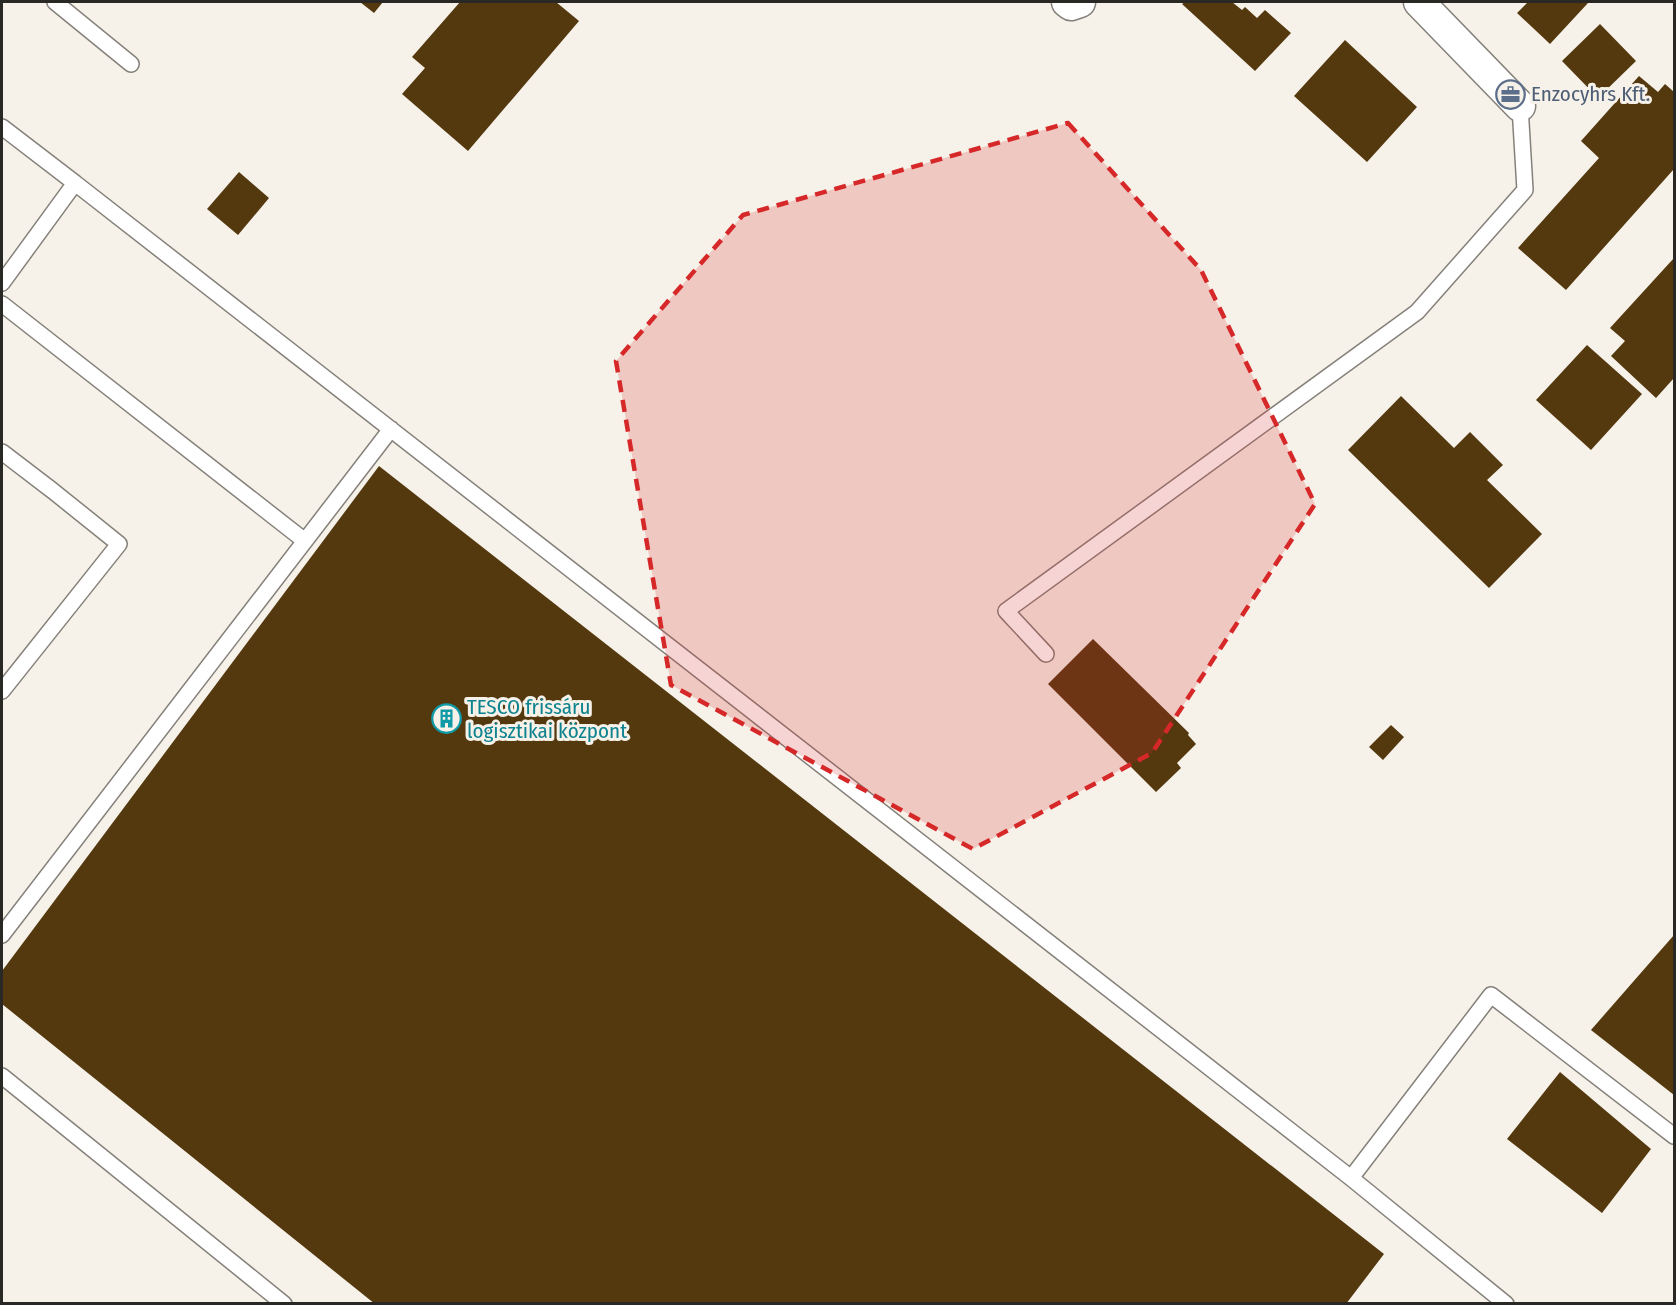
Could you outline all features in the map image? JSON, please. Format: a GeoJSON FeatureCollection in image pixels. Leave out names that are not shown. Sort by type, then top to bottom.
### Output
{"type":"FeatureCollection","features":[{"type":"Feature","properties":{"kind":"street"},"geometry":{"type":"LineString","coordinates":[[1067,2],[1071,5],[1080,2]]}},
{"type":"Feature","properties":{"kind":"street"},"geometry":{"type":"LineString","coordinates":[[1419,2],[1520,106]]}},
{"type":"Feature","properties":{"kind":"lane"},"geometry":{"type":"LineString","coordinates":[[55,2],[131,64]]}},
{"type":"Feature","properties":{"kind":"lane"},"geometry":{"type":"LineString","coordinates":[[1046,654],[1006,611],[1417,312],[1525,190],[1520,106]]}},
{"type":"Feature","properties":{"kind":"lane"},"geometry":{"type":"LineString","coordinates":[[2,127],[1350,1178],[1506,1304]]}},
{"type":"Feature","properties":{"kind":"lane"},"geometry":{"type":"LineString","coordinates":[[2,283],[75,183]]}},
{"type":"Feature","properties":{"kind":"lane"},"geometry":{"type":"LineString","coordinates":[[2,304],[305,541]]}},
{"type":"Feature","properties":{"kind":"lane"},"geometry":{"type":"LineString","coordinates":[[2,935],[391,429]]}},
{"type":"Feature","properties":{"kind":"lane"},"geometry":{"type":"LineString","coordinates":[[2,453],[119,544],[2,691]]}},
{"type":"Feature","properties":{"kind":"lane"},"geometry":{"type":"LineString","coordinates":[[1350,1178],[1491,995],[1674,1136]]}},
{"type":"Feature","properties":{"kind":"lane"},"geometry":{"type":"LineString","coordinates":[[2,1076],[284,1304]]}},
{"type":"Feature","properties":{"kind":"highlighted area"},"geometry":{"type":"Polygon","coordinates":[[[1068,123],[1201,270],[1315,504],[1152,753],[973,849],[671,685],[616,361],[743,215],[1068,123]]]}},
{"type":"Feature","properties":{"kind":"building"},"geometry":{"type":"Polygon","coordinates":[[[360,2],[383,2],[374,13],[360,2]]]}},
{"type":"Feature","properties":{"kind":"building"},"geometry":{"type":"Polygon","coordinates":[[[460,2],[556,2],[579,21],[468,151],[402,94],[425,68],[412,57],[460,2]]]}},
{"type":"Feature","properties":{"kind":"building"},"geometry":{"type":"Polygon","coordinates":[[[1185,2],[1232,2],[1242,10],[1245,7],[1257,18],[1265,10],[1291,33],[1255,71],[1182,4],[1185,2]]]}},
{"type":"Feature","properties":{"kind":"building"},"geometry":{"type":"Polygon","coordinates":[[[1528,2],[1588,3],[1550,44],[1517,13],[1528,2]]]}},
{"type":"Feature","properties":{"kind":"building"},"geometry":{"type":"Polygon","coordinates":[[[1600,24],[1636,61],[1598,98],[1562,61],[1600,24]]]}},
{"type":"Feature","properties":{"kind":"building"},"geometry":{"type":"Polygon","coordinates":[[[1345,40],[1417,107],[1367,162],[1294,96],[1345,40]]]}},
{"type":"Feature","properties":{"kind":"building"},"geometry":{"type":"Polygon","coordinates":[[[1639,76],[1658,92],[1665,84],[1674,92],[1674,169],[1566,290],[1518,248],[1599,158],[1581,141],[1639,76]]]}},
{"type":"Feature","properties":{"kind":"building"},"geometry":{"type":"Polygon","coordinates":[[[239,172],[269,198],[238,235],[207,209],[239,172]]]}},
{"type":"Feature","properties":{"kind":"building"},"geometry":{"type":"Polygon","coordinates":[[[1674,258],[1674,378],[1656,398],[1611,356],[1625,341],[1610,328],[1674,258]]]}},
{"type":"Feature","properties":{"kind":"building"},"geometry":{"type":"Polygon","coordinates":[[[1587,345],[1642,394],[1591,450],[1536,400],[1587,345]]]}},
{"type":"Feature","properties":{"kind":"building"},"geometry":{"type":"Polygon","coordinates":[[[1401,396],[1454,448],[1470,432],[1503,465],[1487,480],[1542,534],[1489,588],[1348,450],[1401,396]]]}},
{"type":"Feature","properties":{"kind":"building","name":"TESCO frissáru logisztikai központ"},"geometry":{"type":"Polygon","coordinates":[[[379,466],[1384,1254],[1346,1304],[375,1304],[2,1004],[2,971],[379,466]]]}},
{"type":"Feature","properties":{"kind":"building"},"geometry":{"type":"Polygon","coordinates":[[[1093,639],[1189,733],[1188,735],[1196,744],[1177,763],[1181,768],[1156,792],[1048,684],[1093,639]]]}},
{"type":"Feature","properties":{"kind":"building"},"geometry":{"type":"Polygon","coordinates":[[[1391,725],[1404,737],[1383,760],[1369,747],[1391,725]]]}},
{"type":"Feature","properties":{"kind":"building"},"geometry":{"type":"Polygon","coordinates":[[[1674,935],[1674,1095],[1591,1030],[1674,935]]]}},
{"type":"Feature","properties":{"kind":"building"},"geometry":{"type":"Polygon","coordinates":[[[1560,1072],[1651,1149],[1602,1213],[1507,1139],[1560,1072]]]}},
{"type":"Feature","properties":{"kind":"place","name":"Enzocyhrs Kft."},"geometry":{"type":"Point","coordinates":[1510,94]}},
{"type":"Feature","properties":{"kind":"place","name":"TESCO frissáru logisztikai központ"},"geometry":{"type":"Point","coordinates":[446,719]}}]}
